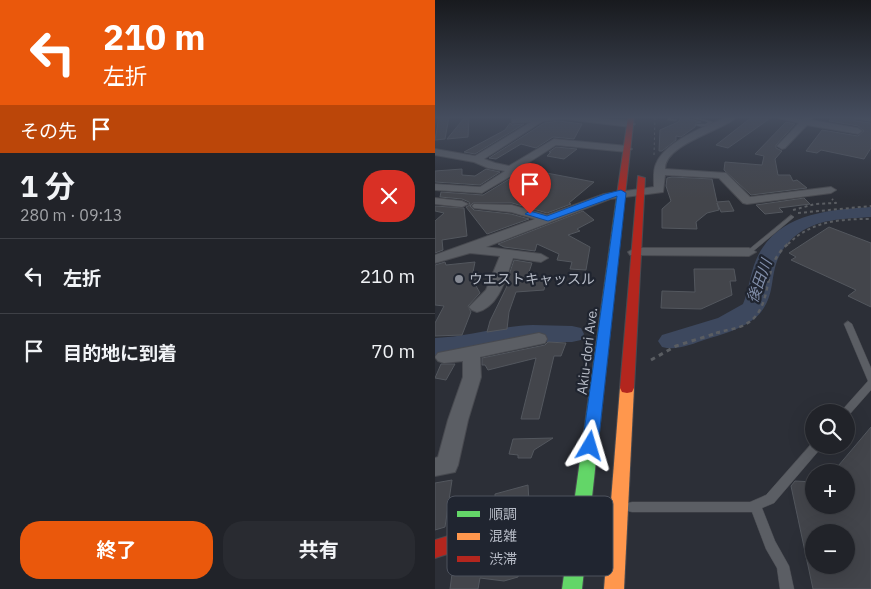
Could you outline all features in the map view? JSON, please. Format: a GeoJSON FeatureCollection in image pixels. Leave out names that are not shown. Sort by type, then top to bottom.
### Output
{"type":"FeatureCollection","features":[{"type":"Feature","properties":{"kind":"main road","name":"Akiu-dori Ave."},"geometry":{"type":"LineString","coordinates":[[584,496],[628,144]]}},
{"type":"Feature","properties":{"kind":"main road"},"geometry":{"type":"LineString","coordinates":[[612,496],[642,167]]}},
{"type":"Feature","properties":{"kind":"main road"},"geometry":{"type":"LineString","coordinates":[[435,549],[447,545]]}},
{"type":"Feature","properties":{"kind":"main road"},"geometry":{"type":"LineString","coordinates":[[613,562],[614,589]]}},
{"type":"Feature","properties":{"kind":"main road","name":"Akiu-dori Ave."},"geometry":{"type":"LineString","coordinates":[[572,589],[574,576]]}},
{"type":"Feature","properties":{"kind":"street"},"geometry":{"type":"LineString","coordinates":[[477,158],[500,144]]}},
{"type":"Feature","properties":{"kind":"street"},"geometry":{"type":"LineString","coordinates":[[435,187],[482,190],[550,144]]}},
{"type":"Feature","properties":{"kind":"street"},"geometry":{"type":"LineString","coordinates":[[580,144],[627,149]]}},
{"type":"Feature","properties":{"kind":"street"},"geometry":{"type":"LineString","coordinates":[[435,259],[468,249],[609,196],[621,193],[659,190],[661,161],[680,144]]}},
{"type":"Feature","properties":{"kind":"street"},"geometry":{"type":"LineString","coordinates":[[435,152],[477,158],[492,166],[529,172]]}},
{"type":"Feature","properties":{"kind":"street"},"geometry":{"type":"LineString","coordinates":[[660,172],[721,175],[747,201],[827,191]]}},
{"type":"Feature","properties":{"kind":"street"},"geometry":{"type":"LineString","coordinates":[[771,185],[783,196]]}},
{"type":"Feature","properties":{"kind":"street"},"geometry":{"type":"LineString","coordinates":[[435,201],[462,204]]}},
{"type":"Feature","properties":{"kind":"street"},"geometry":{"type":"LineString","coordinates":[[479,206],[511,209],[548,219]]}},
{"type":"Feature","properties":{"kind":"street"},"geometry":{"type":"LineString","coordinates":[[468,249],[541,258]]}},
{"type":"Feature","properties":{"kind":"street"},"geometry":{"type":"LineString","coordinates":[[635,252],[749,252]]}},
{"type":"Feature","properties":{"kind":"street"},"geometry":{"type":"LineString","coordinates":[[477,307],[483,304],[493,293],[508,253]]}},
{"type":"Feature","properties":{"kind":"street"},"geometry":{"type":"LineString","coordinates":[[444,357],[471,354],[513,343],[539,339]]}},
{"type":"Feature","properties":{"kind":"street"},"geometry":{"type":"LineString","coordinates":[[435,467],[447,465],[458,420],[472,377],[471,354]]}},
{"type":"Feature","properties":{"kind":"lane"},"geometry":{"type":"LineString","coordinates":[[749,252],[790,218]]}},
{"type":"Feature","properties":{"kind":"lane"},"geometry":{"type":"LineString","coordinates":[[848,324],[871,379]]}},
{"type":"Feature","properties":{"kind":"lane"},"geometry":{"type":"LineString","coordinates":[[853,404],[871,384]]}},
{"type":"Feature","properties":{"kind":"lane"},"geometry":{"type":"LineString","coordinates":[[613,507],[750,507],[770,498],[809,454]]}},
{"type":"Feature","properties":{"kind":"lane"},"geometry":{"type":"LineString","coordinates":[[755,505],[770,545],[783,566],[787,589]]}},
{"type":"Feature","properties":{"kind":"path"},"geometry":{"type":"LineString","coordinates":[[827,191],[836,202],[798,208],[786,214],[790,218],[802,212],[871,206]]}},
{"type":"Feature","properties":{"kind":"path"},"geometry":{"type":"LineString","coordinates":[[651,360],[676,346],[745,324],[753,319],[761,309],[768,292],[773,264],[778,253],[785,245],[817,224],[871,218]]}},
{"type":"Feature","properties":{"kind":"building"},"geometry":{"type":"Polygon","coordinates":[[[478,144],[491,144],[475,154],[464,152],[478,144]]]}},
{"type":"Feature","properties":{"kind":"building"},"geometry":{"type":"Polygon","coordinates":[[[510,144],[520,144],[496,159],[489,158],[510,144]]]}},
{"type":"Feature","properties":{"kind":"building"},"geometry":{"type":"Polygon","coordinates":[[[523,144],[541,144],[536,148],[523,144]]]}},
{"type":"Feature","properties":{"kind":"building"},"geometry":{"type":"Polygon","coordinates":[[[659,144],[670,144],[662,151],[659,151],[659,144]]]}},
{"type":"Feature","properties":{"kind":"building"},"geometry":{"type":"Polygon","coordinates":[[[717,144],[733,144],[728,148],[717,144]]]}},
{"type":"Feature","properties":{"kind":"building"},"geometry":{"type":"Polygon","coordinates":[[[764,144],[776,144],[776,148],[782,151],[775,159],[778,175],[790,175],[793,181],[797,180],[807,188],[751,195],[724,170],[725,162],[762,165],[764,156],[755,154],[764,144]]]}},
{"type":"Feature","properties":{"kind":"building"},"geometry":{"type":"Polygon","coordinates":[[[811,144],[871,144],[871,148],[864,159],[821,150],[817,153],[806,151],[811,144]]]}},
{"type":"Feature","properties":{"kind":"building"},"geometry":{"type":"Polygon","coordinates":[[[556,147],[577,149],[564,159],[547,156],[556,147]]]}},
{"type":"Feature","properties":{"kind":"building"},"geometry":{"type":"Polygon","coordinates":[[[462,169],[462,175],[475,176],[486,169],[500,172],[480,185],[435,182],[435,171],[462,169]]]}},
{"type":"Feature","properties":{"kind":"building"},"geometry":{"type":"Polygon","coordinates":[[[536,171],[594,182],[569,203],[571,204],[547,213],[512,203],[473,203],[470,206],[474,210],[511,214],[529,219],[487,234],[466,207],[470,205],[469,202],[462,199],[440,197],[441,192],[483,195],[516,175],[533,176],[536,171]]]}},
{"type":"Feature","properties":{"kind":"building"},"geometry":{"type":"Polygon","coordinates":[[[667,178],[712,179],[717,202],[729,201],[734,211],[721,212],[717,203],[719,210],[707,213],[696,222],[697,229],[662,228],[662,209],[671,201],[666,186],[667,178]]]}},
{"type":"Feature","properties":{"kind":"building"},"geometry":{"type":"Polygon","coordinates":[[[804,198],[810,204],[779,208],[783,212],[765,214],[756,205],[804,198]]]}},
{"type":"Feature","properties":{"kind":"building"},"geometry":{"type":"Polygon","coordinates":[[[435,206],[464,208],[467,236],[442,240],[443,250],[435,253],[435,221],[444,213],[435,211],[435,206]]]}},
{"type":"Feature","properties":{"kind":"building"},"geometry":{"type":"Polygon","coordinates":[[[583,211],[594,220],[577,229],[580,231],[568,235],[590,247],[586,270],[570,269],[572,262],[557,260],[559,254],[537,244],[535,251],[504,247],[498,244],[583,211]]]}},
{"type":"Feature","properties":{"kind":"building"},"geometry":{"type":"Polygon","coordinates":[[[829,227],[871,243],[871,307],[848,296],[856,290],[791,260],[796,257],[789,253],[829,227]]]}},
{"type":"Feature","properties":{"kind":"building"},"geometry":{"type":"Polygon","coordinates":[[[514,260],[532,263],[526,281],[546,280],[544,290],[516,292],[509,312],[507,329],[487,332],[490,321],[508,284],[506,284],[514,260]]]}},
{"type":"Feature","properties":{"kind":"building"},"geometry":{"type":"Polygon","coordinates":[[[445,262],[446,265],[475,262],[473,272],[478,272],[475,284],[480,293],[468,306],[471,312],[462,335],[435,336],[435,323],[444,306],[435,305],[435,265],[445,262]]]}},
{"type":"Feature","properties":{"kind":"building"},"geometry":{"type":"Polygon","coordinates":[[[694,269],[734,269],[736,281],[730,281],[732,295],[701,309],[661,308],[662,291],[695,292],[694,269]]]}},
{"type":"Feature","properties":{"kind":"building"},"geometry":{"type":"Polygon","coordinates":[[[548,342],[566,343],[561,356],[554,356],[539,419],[521,419],[536,358],[488,370],[485,365],[482,365],[482,358],[545,345],[548,342]]]}},
{"type":"Feature","properties":{"kind":"building"},"geometry":{"type":"Polygon","coordinates":[[[441,364],[455,364],[446,380],[435,378],[441,364]]]}},
{"type":"Feature","properties":{"kind":"building"},"geometry":{"type":"Polygon","coordinates":[[[871,427],[871,589],[813,589],[810,574],[855,574],[855,524],[805,524],[805,552],[791,486],[795,481],[805,482],[805,514],[855,514],[855,464],[840,464],[848,454],[855,454],[855,446],[871,427]]]}},
{"type":"Feature","properties":{"kind":"building"},"geometry":{"type":"Polygon","coordinates":[[[553,438],[534,450],[531,458],[518,458],[518,455],[509,454],[513,439],[553,438]]]}},
{"type":"Feature","properties":{"kind":"building"},"geometry":{"type":"Polygon","coordinates":[[[452,480],[450,496],[447,496],[445,527],[435,530],[435,483],[452,480]]]}},
{"type":"Feature","properties":{"kind":"building"},"geometry":{"type":"Polygon","coordinates":[[[528,485],[529,496],[495,496],[495,494],[528,485]]]}},
{"type":"Feature","properties":{"kind":"building"},"geometry":{"type":"Polygon","coordinates":[[[452,576],[518,576],[504,581],[480,578],[478,589],[450,589],[452,576]]]}},
{"type":"Feature","properties":{"kind":"waterway","name":"後田川"},"geometry":{"type":"LineString","coordinates":[[671,341],[726,324],[746,314],[755,303],[764,266],[769,254],[779,241],[799,225],[821,217],[871,212]]}},
{"type":"Feature","properties":{"kind":"waterway","name":"後田川"},"geometry":{"type":"LineString","coordinates":[[435,347],[458,346],[510,334],[572,334]]}},
{"type":"Feature","properties":{"kind":"traffic: fast"},"geometry":{"type":"LineString","coordinates":[[584,496],[621,195]]}},
{"type":"Feature","properties":{"kind":"traffic: fast"},"geometry":{"type":"LineString","coordinates":[[572,589],[574,576]]}},
{"type":"Feature","properties":{"kind":"traffic: slow"},"geometry":{"type":"LineString","coordinates":[[614,589],[627,388]]}},
{"type":"Feature","properties":{"kind":"traffic: jam"},"geometry":{"type":"LineString","coordinates":[[621,195],[627,144]]}},
{"type":"Feature","properties":{"kind":"traffic: jam"},"geometry":{"type":"LineString","coordinates":[[627,388],[641,178]]}},
{"type":"Feature","properties":{"kind":"traffic: jam"},"geometry":{"type":"LineString","coordinates":[[435,549],[447,545]]}},
{"type":"Feature","properties":{"kind":"place","name":"ウエストキャッスル"},"geometry":{"type":"Point","coordinates":[459,279]}},
{"type":"Feature","properties":{"kind":"route"},"geometry":{"type":"LineString","coordinates":[[530,214],[548,219],[621,193],[590,446]]}}]}
